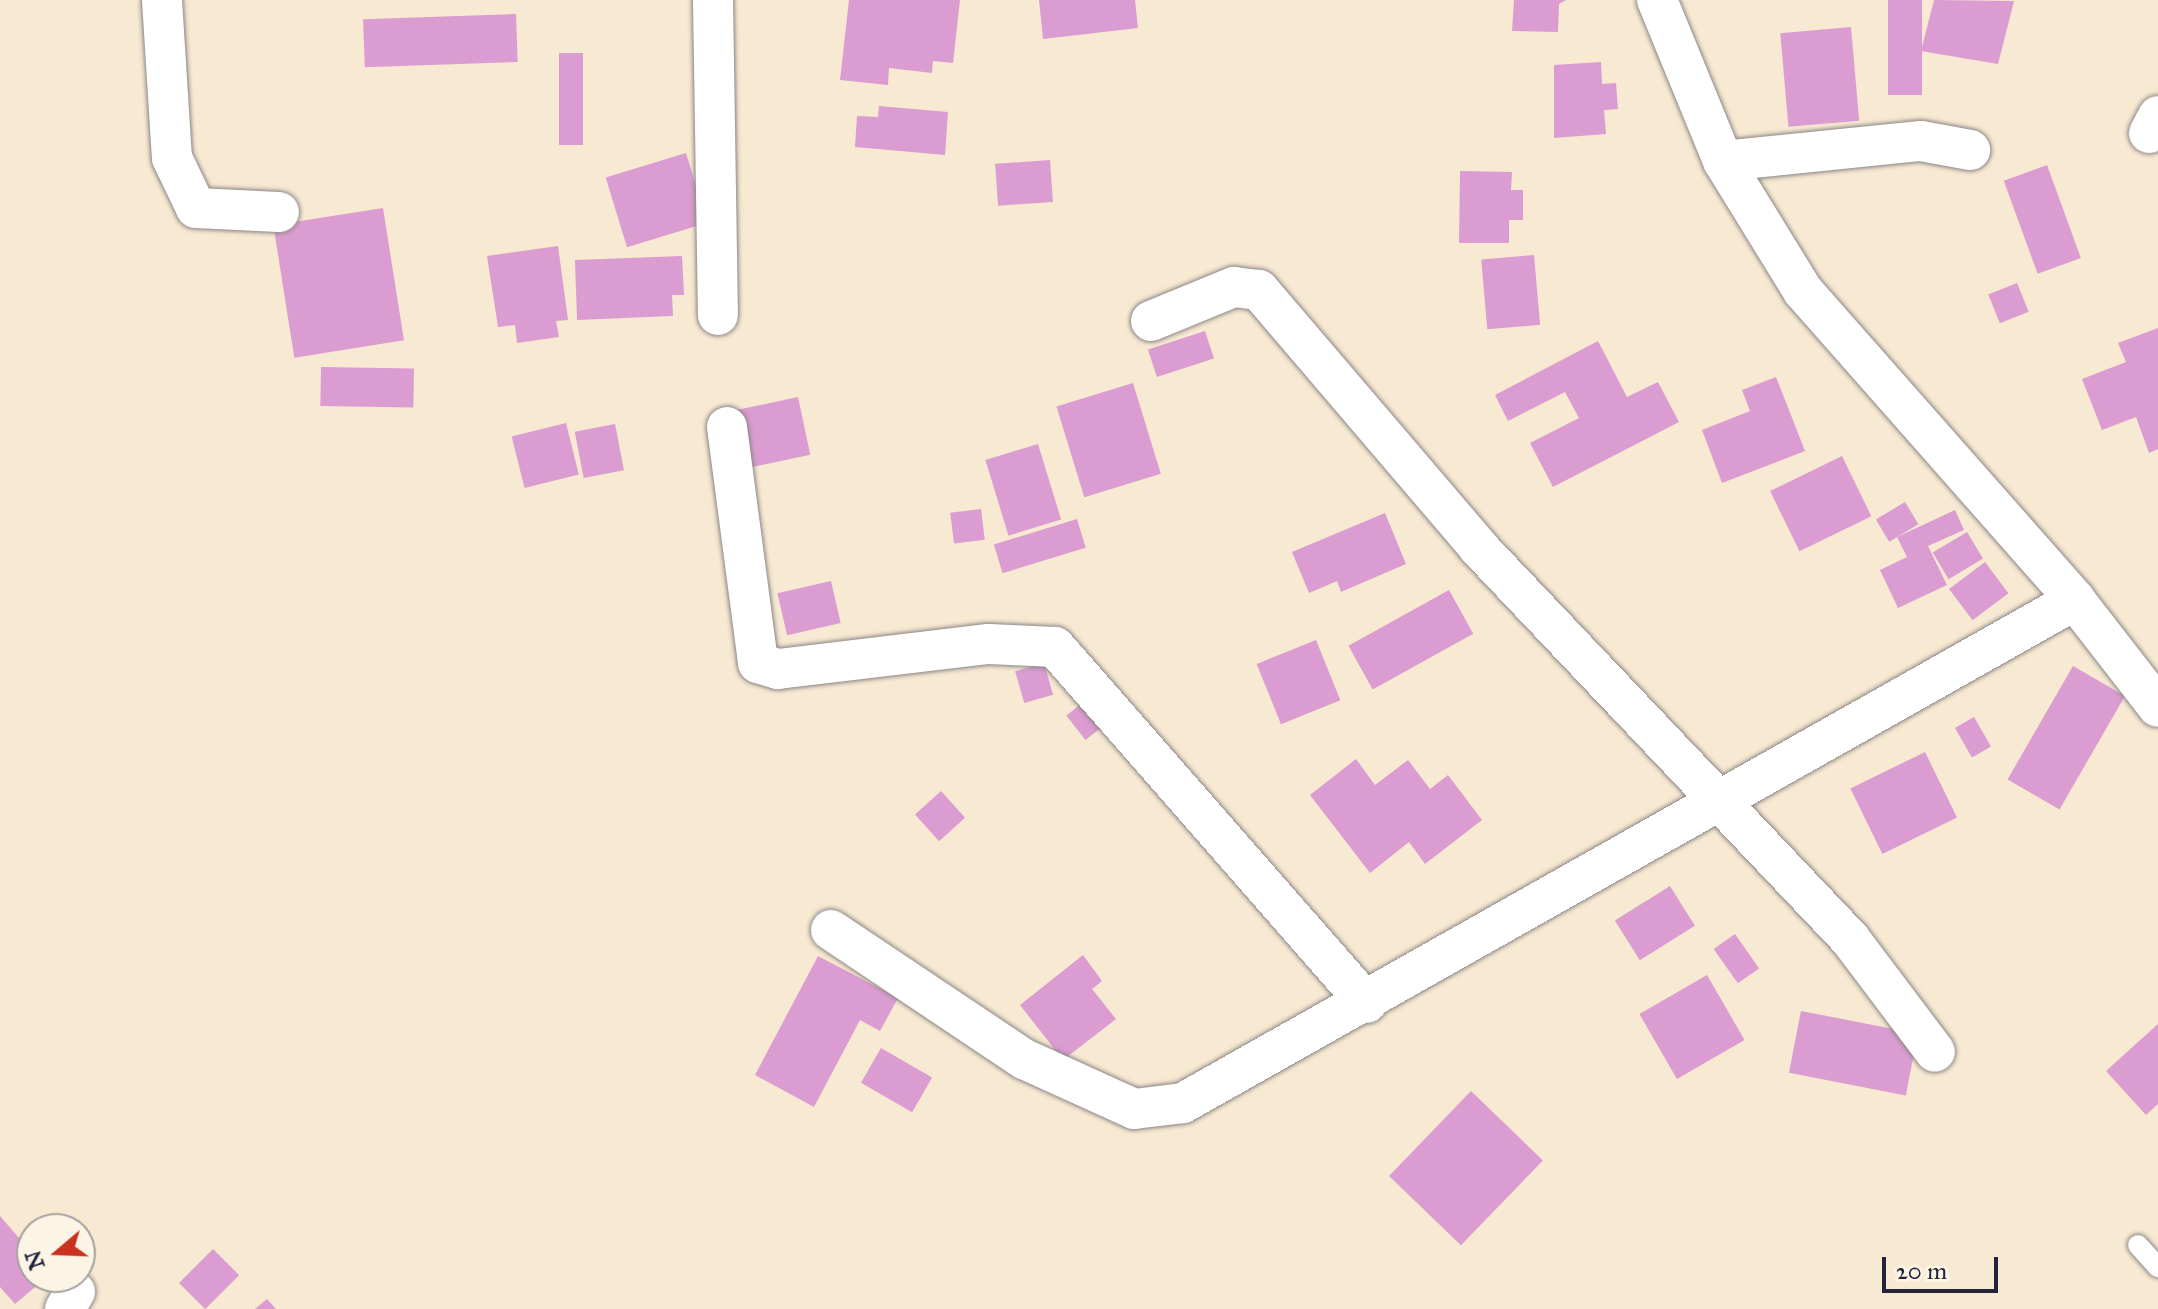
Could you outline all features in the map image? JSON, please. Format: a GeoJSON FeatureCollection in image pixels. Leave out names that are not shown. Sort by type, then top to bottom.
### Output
{"type":"FeatureCollection","features":[{"type":"Feature","properties":{"kind":"street"},"geometry":{"type":"LineString","coordinates":[[162,0],[172,158],[196,208],[279,212]]}},
{"type":"Feature","properties":{"kind":"street"},"geometry":{"type":"LineString","coordinates":[[713,0],[718,315]]}},
{"type":"Feature","properties":{"kind":"street"},"geometry":{"type":"LineString","coordinates":[[1657,0],[1723,161],[1803,291],[2075,600],[2158,707]]}},
{"type":"Feature","properties":{"kind":"street"},"geometry":{"type":"LineString","coordinates":[[1723,161],[1921,141],[1970,150]]}},
{"type":"Feature","properties":{"kind":"street"},"geometry":{"type":"LineString","coordinates":[[1151,321],[1234,287],[1259,290],[1479,548],[1850,939],[1935,1052]]}},
{"type":"Feature","properties":{"kind":"street"},"geometry":{"type":"LineString","coordinates":[[727,427],[758,663],[778,669],[989,644],[1055,647],[1367,1003]]}},
{"type":"Feature","properties":{"kind":"street"},"geometry":{"type":"LineString","coordinates":[[831,930],[1024,1059],[1134,1109],[1183,1103],[1723,805],[2075,600]]}},
{"type":"Feature","properties":{"kind":"lane"},"geometry":{"type":"LineString","coordinates":[[2138,1245],[2158,1267]]}},
{"type":"Feature","properties":{"kind":"building"},"geometry":{"type":"Polygon","coordinates":[[[849,0],[960,0],[953,63],[933,61],[932,73],[889,68],[888,85],[840,80],[849,0]]]}},
{"type":"Feature","properties":{"kind":"building"},"geometry":{"type":"Polygon","coordinates":[[[1039,0],[1135,0],[1138,28],[1043,39],[1039,0]]]}},
{"type":"Feature","properties":{"kind":"building"},"geometry":{"type":"Polygon","coordinates":[[[1514,0],[1566,0],[1559,4],[1558,32],[1512,31],[1514,0]]]}},
{"type":"Feature","properties":{"kind":"building"},"geometry":{"type":"Polygon","coordinates":[[[1888,0],[1922,0],[1922,95],[1888,95],[1888,0]]]}},
{"type":"Feature","properties":{"kind":"building"},"geometry":{"type":"Polygon","coordinates":[[[1934,0],[2014,1],[1998,64],[1921,51],[1934,0]]]}},
{"type":"Feature","properties":{"kind":"building"},"geometry":{"type":"Polygon","coordinates":[[[516,14],[518,62],[365,67],[363,19],[516,14]]]}},
{"type":"Feature","properties":{"kind":"building"},"geometry":{"type":"Polygon","coordinates":[[[1851,27],[1859,121],[1788,127],[1780,33],[1851,27]]]}},
{"type":"Feature","properties":{"kind":"building"},"geometry":{"type":"Polygon","coordinates":[[[559,53],[583,53],[583,145],[559,145],[559,53]]]}},
{"type":"Feature","properties":{"kind":"building"},"geometry":{"type":"Polygon","coordinates":[[[1601,62],[1602,84],[1616,83],[1618,109],[1604,110],[1606,134],[1554,138],[1554,65],[1601,62]]]}},
{"type":"Feature","properties":{"kind":"building"},"geometry":{"type":"Polygon","coordinates":[[[879,106],[948,112],[945,155],[855,147],[857,116],[878,117],[879,106]]]}},
{"type":"Feature","properties":{"kind":"building"},"geometry":{"type":"Polygon","coordinates":[[[686,153],[707,223],[627,247],[606,178],[686,153]]]}},
{"type":"Feature","properties":{"kind":"building"},"geometry":{"type":"Polygon","coordinates":[[[1050,160],[1053,202],[998,206],[995,164],[1050,160]]]}},
{"type":"Feature","properties":{"kind":"building"},"geometry":{"type":"Polygon","coordinates":[[[2047,165],[2081,258],[2038,274],[2004,181],[2047,165]]]}},
{"type":"Feature","properties":{"kind":"building"},"geometry":{"type":"Polygon","coordinates":[[[1460,171],[1512,172],[1511,190],[1523,190],[1523,220],[1509,220],[1509,243],[1459,243],[1460,171]]]}},
{"type":"Feature","properties":{"kind":"building"},"geometry":{"type":"Polygon","coordinates":[[[383,208],[404,340],[294,358],[273,225],[383,208]]]}},
{"type":"Feature","properties":{"kind":"building"},"geometry":{"type":"Polygon","coordinates":[[[558,246],[568,320],[556,321],[559,337],[517,343],[515,325],[498,327],[487,256],[558,246]]]}},
{"type":"Feature","properties":{"kind":"building"},"geometry":{"type":"Polygon","coordinates":[[[1534,255],[1540,325],[1487,329],[1481,260],[1534,255]]]}},
{"type":"Feature","properties":{"kind":"building"},"geometry":{"type":"Polygon","coordinates":[[[682,256],[684,295],[672,295],[673,316],[577,320],[575,260],[682,256]]]}},
{"type":"Feature","properties":{"kind":"building"},"geometry":{"type":"Polygon","coordinates":[[[2017,283],[2029,312],[2000,323],[1988,295],[2017,283]]]}},
{"type":"Feature","properties":{"kind":"building"},"geometry":{"type":"Polygon","coordinates":[[[2158,328],[2158,449],[2149,453],[2136,417],[2102,430],[2082,379],[2126,362],[2118,343],[2158,328]]]}},
{"type":"Feature","properties":{"kind":"building"},"geometry":{"type":"Polygon","coordinates":[[[1205,331],[1214,359],[1157,377],[1148,350],[1205,331]]]}},
{"type":"Feature","properties":{"kind":"building"},"geometry":{"type":"Polygon","coordinates":[[[1598,341],[1627,397],[1658,382],[1679,422],[1553,487],[1530,443],[1579,418],[1565,392],[1508,421],[1495,395],[1598,341]]]}},
{"type":"Feature","properties":{"kind":"building"},"geometry":{"type":"Polygon","coordinates":[[[321,367],[414,369],[413,408],[320,406],[321,367]]]}},
{"type":"Feature","properties":{"kind":"building"},"geometry":{"type":"Polygon","coordinates":[[[1776,377],[1805,451],[1722,483],[1702,430],[1750,411],[1742,390],[1776,377]]]}},
{"type":"Feature","properties":{"kind":"building"},"geometry":{"type":"Polygon","coordinates":[[[1133,383],[1161,474],[1084,497],[1056,406],[1133,383]]]}},
{"type":"Feature","properties":{"kind":"building"},"geometry":{"type":"Polygon","coordinates":[[[798,397],[810,455],[748,468],[735,410],[798,397]]]}},
{"type":"Feature","properties":{"kind":"building"},"geometry":{"type":"Polygon","coordinates":[[[566,423],[579,474],[524,488],[512,437],[566,423]]]}},
{"type":"Feature","properties":{"kind":"building"},"geometry":{"type":"Polygon","coordinates":[[[615,424],[624,470],[584,478],[575,432],[615,424]]]}},
{"type":"Feature","properties":{"kind":"building"},"geometry":{"type":"Polygon","coordinates":[[[1038,444],[1061,520],[1009,536],[985,460],[1038,444]]]}},
{"type":"Feature","properties":{"kind":"building"},"geometry":{"type":"Polygon","coordinates":[[[1842,456],[1871,516],[1799,551],[1770,491],[1842,456]]]}},
{"type":"Feature","properties":{"kind":"building"},"geometry":{"type":"Polygon","coordinates":[[[1905,502],[1918,524],[1889,542],[1876,520],[1905,502]]]}},
{"type":"Feature","properties":{"kind":"building"},"geometry":{"type":"Polygon","coordinates":[[[981,509],[985,540],[954,544],[950,513],[981,509]]]}},
{"type":"Feature","properties":{"kind":"building"},"geometry":{"type":"Polygon","coordinates":[[[1955,510],[1964,530],[1928,546],[1947,585],[1898,608],[1880,570],[1907,557],[1897,537],[1955,510]]]}},
{"type":"Feature","properties":{"kind":"building"},"geometry":{"type":"Polygon","coordinates":[[[1385,513],[1406,564],[1341,592],[1337,581],[1309,593],[1292,552],[1385,513]]]}},
{"type":"Feature","properties":{"kind":"building"},"geometry":{"type":"Polygon","coordinates":[[[1077,519],[1086,548],[1003,573],[994,544],[1077,519]]]}},
{"type":"Feature","properties":{"kind":"building"},"geometry":{"type":"Polygon","coordinates":[[[1967,532],[1983,559],[1949,579],[1933,553],[1967,532]]]}},
{"type":"Feature","properties":{"kind":"building"},"geometry":{"type":"Polygon","coordinates":[[[1985,562],[2008,593],[1973,620],[1949,589],[1985,562]]]}},
{"type":"Feature","properties":{"kind":"building"},"geometry":{"type":"Polygon","coordinates":[[[831,581],[841,623],[787,635],[777,593],[831,581]]]}},
{"type":"Feature","properties":{"kind":"building"},"geometry":{"type":"Polygon","coordinates":[[[1449,590],[1473,634],[1373,689],[1348,646],[1449,590]]]}},
{"type":"Feature","properties":{"kind":"building"},"geometry":{"type":"Polygon","coordinates":[[[1316,640],[1340,700],[1281,724],[1257,664],[1316,640]]]}},
{"type":"Feature","properties":{"kind":"building"},"geometry":{"type":"Polygon","coordinates":[[[1044,663],[1053,695],[1024,703],[1015,671],[1044,663]]]}},
{"type":"Feature","properties":{"kind":"building"},"geometry":{"type":"Polygon","coordinates":[[[2073,666],[2125,696],[2059,809],[2008,779],[2073,666]]]}},
{"type":"Feature","properties":{"kind":"building"},"geometry":{"type":"Polygon","coordinates":[[[1090,697],[1109,721],[1085,740],[1066,715],[1090,697]]]}},
{"type":"Feature","properties":{"kind":"building"},"geometry":{"type":"Polygon","coordinates":[[[1974,717],[1991,746],[1972,757],[1955,728],[1974,717]]]}},
{"type":"Feature","properties":{"kind":"building"},"geometry":{"type":"Polygon","coordinates":[[[1925,752],[1957,818],[1882,854],[1850,788],[1925,752]]]}},
{"type":"Feature","properties":{"kind":"building"},"geometry":{"type":"Polygon","coordinates":[[[1356,759],[1375,785],[1408,760],[1430,789],[1448,775],[1482,820],[1425,864],[1409,842],[1370,873],[1310,795],[1356,759]]]}},
{"type":"Feature","properties":{"kind":"building"},"geometry":{"type":"Polygon","coordinates":[[[941,791],[965,818],[939,841],[915,814],[941,791]]]}},
{"type":"Feature","properties":{"kind":"building"},"geometry":{"type":"Polygon","coordinates":[[[1670,886],[1695,926],[1640,960],[1615,920],[1670,886]]]}},
{"type":"Feature","properties":{"kind":"building"},"geometry":{"type":"Polygon","coordinates":[[[1735,934],[1759,968],[1738,983],[1714,949],[1735,934]]]}},
{"type":"Feature","properties":{"kind":"building"},"geometry":{"type":"Polygon","coordinates":[[[1083,955],[1102,981],[1092,989],[1116,1019],[1063,1060],[1020,1005],[1083,955]]]}},
{"type":"Feature","properties":{"kind":"building"},"geometry":{"type":"Polygon","coordinates":[[[818,956],[898,998],[880,1031],[860,1020],[814,1107],[755,1075],[818,956]]]}},
{"type":"Feature","properties":{"kind":"building"},"geometry":{"type":"Polygon","coordinates":[[[1707,975],[1744,1040],[1677,1079],[1639,1014],[1707,975]]]}},
{"type":"Feature","properties":{"kind":"building"},"geometry":{"type":"Polygon","coordinates":[[[1801,1011],[1918,1034],[1906,1096],[1789,1073],[1801,1011]]]}},
{"type":"Feature","properties":{"kind":"building"},"geometry":{"type":"Polygon","coordinates":[[[2158,1024],[2158,1104],[2146,1115],[2106,1071],[2158,1024]]]}},
{"type":"Feature","properties":{"kind":"building"},"geometry":{"type":"Polygon","coordinates":[[[881,1048],[932,1078],[912,1112],[861,1083],[881,1048]]]}},
{"type":"Feature","properties":{"kind":"building"},"geometry":{"type":"Polygon","coordinates":[[[1471,1091],[1543,1160],[1461,1245],[1389,1176],[1471,1091]]]}},
{"type":"Feature","properties":{"kind":"building"},"geometry":{"type":"Polygon","coordinates":[[[0,1216],[16,1234],[16,1293],[28,1293],[15,1304],[0,1287],[0,1216]]]}},
{"type":"Feature","properties":{"kind":"building"},"geometry":{"type":"Polygon","coordinates":[[[213,1249],[239,1275],[205,1309],[179,1283],[213,1249]]]}},
{"type":"Feature","properties":{"kind":"building"},"geometry":{"type":"Polygon","coordinates":[[[267,1299],[276,1309],[255,1309],[267,1299]]]}}]}
